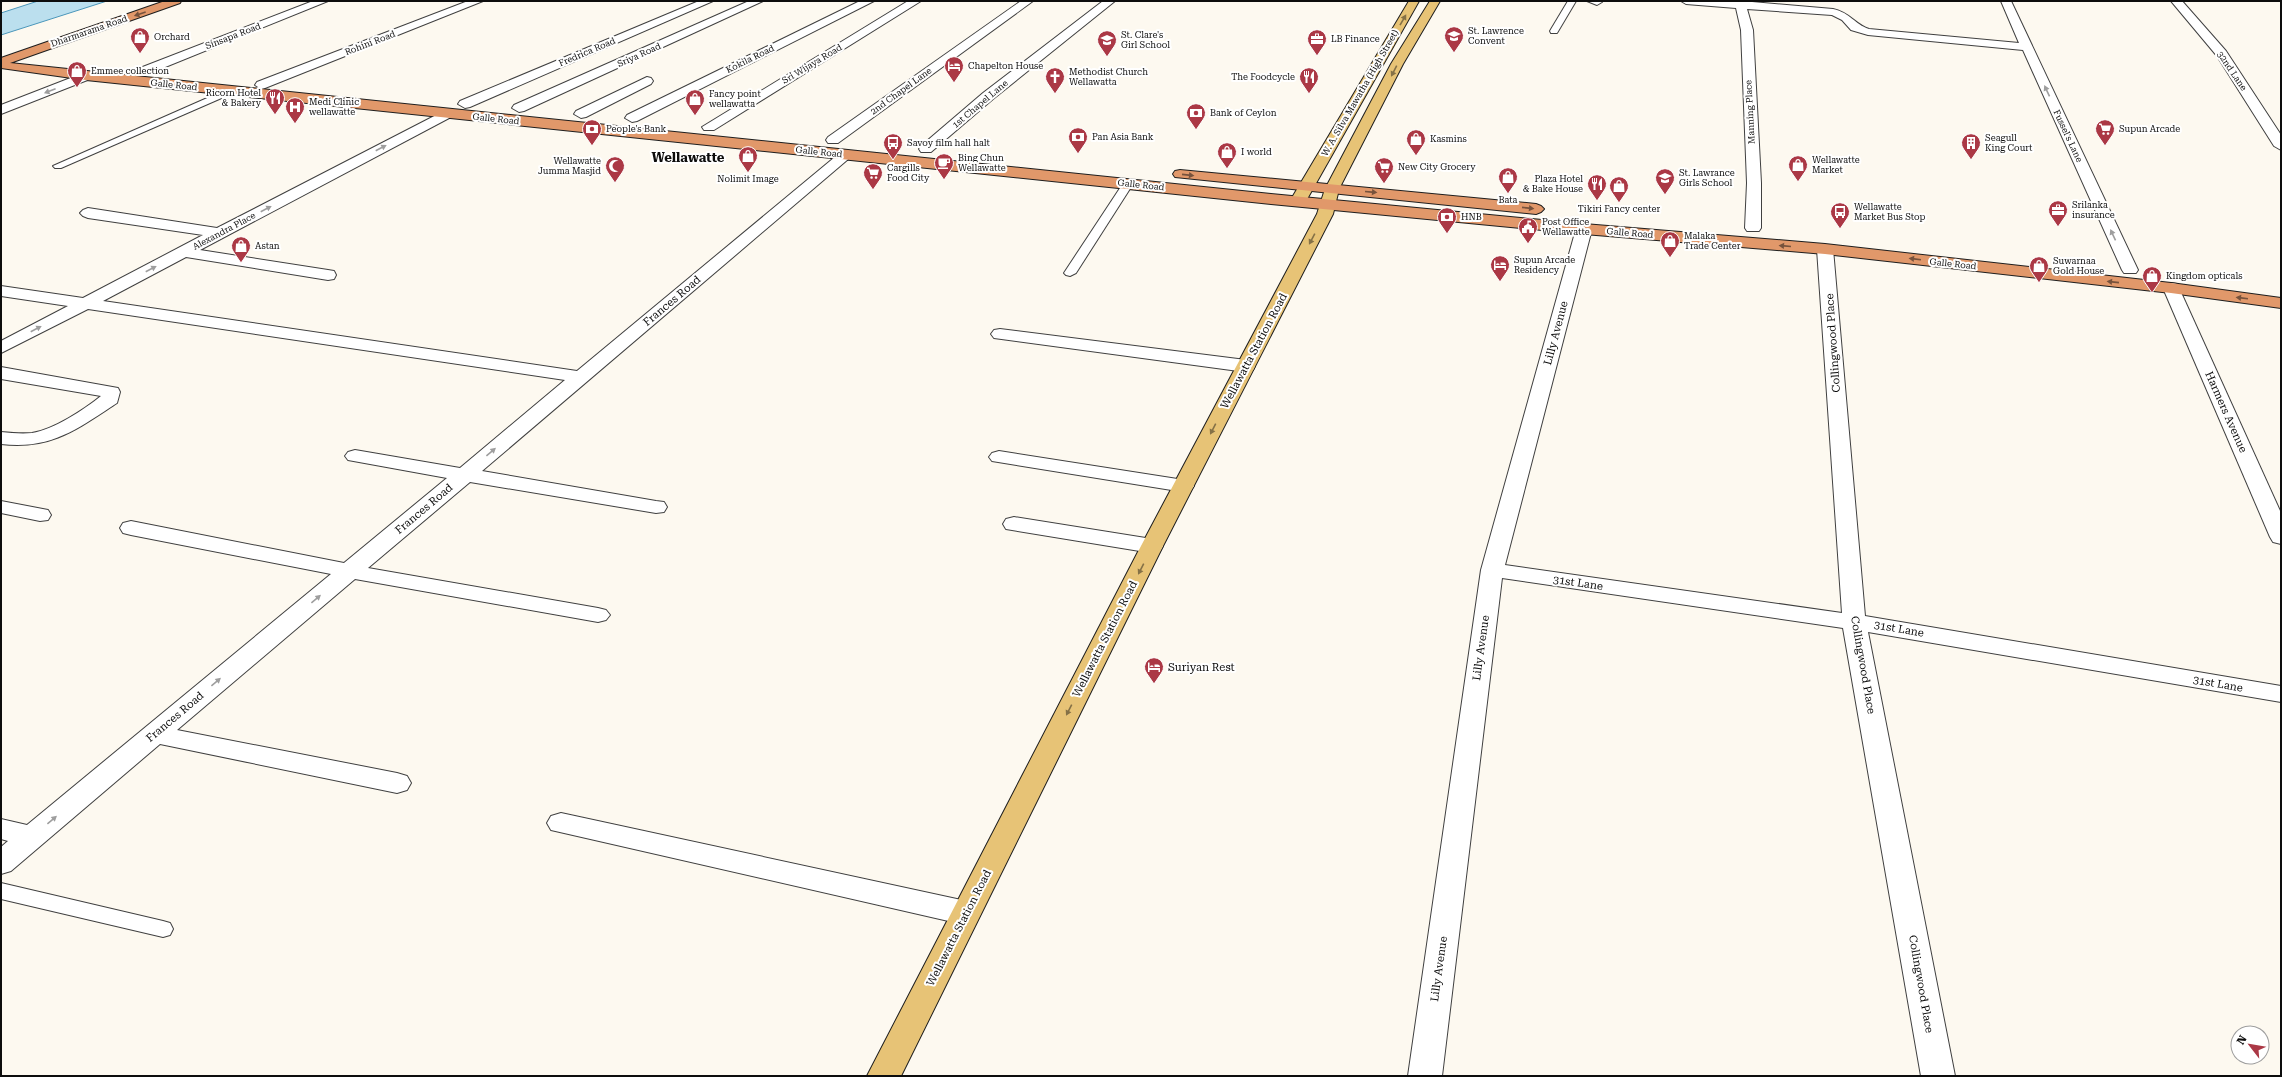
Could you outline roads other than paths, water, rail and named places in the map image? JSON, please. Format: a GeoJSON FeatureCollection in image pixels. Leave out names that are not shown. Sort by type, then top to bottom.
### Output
{"type":"FeatureCollection","features":[{"type":"Feature","properties":{"kind":"highway","name":"Dharmarama Road"},"geometry":{"type":"LineString","coordinates":[[1,63],[176,1]]}},
{"type":"Feature","properties":{"kind":"highway","name":"Galle Road"},"geometry":{"type":"LineString","coordinates":[[1,63],[29,60],[144,71],[261,85],[582,114],[626,116],[654,121]]}},
{"type":"Feature","properties":{"kind":"highway","name":"Galle Road"},"geometry":{"type":"LineString","coordinates":[[1,63],[11,67],[86,76],[446,114],[845,145],[1128,184],[1298,201],[1330,196],[1753,228],[1924,245],[2281,289]]}},
{"type":"Feature","properties":{"kind":"highway"},"geometry":{"type":"LineString","coordinates":[[320,101],[335,92]]}},
{"type":"Feature","properties":{"kind":"highway"},"geometry":{"type":"LineString","coordinates":[[702,126],[732,129]]}},
{"type":"Feature","properties":{"kind":"highway","name":"Galle Road"},"geometry":{"type":"LineString","coordinates":[[817,138],[845,145]]}},
{"type":"Feature","properties":{"kind":"highway"},"geometry":{"type":"LineString","coordinates":[[910,147],[942,150]]}},
{"type":"Feature","properties":{"kind":"highway","name":"Galle Road"},"geometry":{"type":"LineString","coordinates":[[1168,173],[1306,186],[1330,196],[1584,229],[1825,249],[2171,288],[2281,303]]}},
{"type":"Feature","properties":{"kind":"main road","name":"W. A. Silva Mawatha (High Street)"},"geometry":{"type":"LineString","coordinates":[[1298,201],[1414,1]]}},
{"type":"Feature","properties":{"kind":"main road","name":"W. A. Silva Mawatha (High Street)"},"geometry":{"type":"LineString","coordinates":[[1330,196],[1397,64],[1435,1]]}},
{"type":"Feature","properties":{"kind":"main road","name":"Wellawatta Station Road"},"geometry":{"type":"LineString","coordinates":[[884,1076],[1152,546],[1325,214],[1330,196]]}},
{"type":"Feature","properties":{"kind":"street","name":"Sinsapa Road"},"geometry":{"type":"LineString","coordinates":[[144,71],[324,1]]}},
{"type":"Feature","properties":{"kind":"street","name":"Rohini Road"},"geometry":{"type":"LineString","coordinates":[[261,85],[478,1]]}},
{"type":"Feature","properties":{"kind":"street","name":"Fredrica Road"},"geometry":{"type":"LineString","coordinates":[[465,104],[708,1]]}},
{"type":"Feature","properties":{"kind":"street","name":"Sriya Road"},"geometry":{"type":"LineString","coordinates":[[519,108],[758,1]]}},
{"type":"Feature","properties":{"kind":"street","name":"Kokila Road"},"geometry":{"type":"LineString","coordinates":[[626,116],[869,1]]}},
{"type":"Feature","properties":{"kind":"street","name":"Sri Wijaya Road"},"geometry":{"type":"LineString","coordinates":[[702,126],[916,1]]}},
{"type":"Feature","properties":{"kind":"street","name":"2nd Chapel Lane"},"geometry":{"type":"LineString","coordinates":[[845,145],[1028,1]]}},
{"type":"Feature","properties":{"kind":"street","name":"1st Chapel Lane"},"geometry":{"type":"LineString","coordinates":[[926,149],[988,96],[1110,1]]}},
{"type":"Feature","properties":{"kind":"street"},"geometry":{"type":"LineString","coordinates":[[1686,1],[1832,7],[1848,17],[1855,28],[1868,32],[2027,47]]}},
{"type":"Feature","properties":{"kind":"street","name":"Fussel's Lane"},"geometry":{"type":"LineString","coordinates":[[2006,1],[2130,270]]}},
{"type":"Feature","properties":{"kind":"street","name":"32nd Lane"},"geometry":{"type":"LineString","coordinates":[[2176,1],[2222,54],[2281,146]]}},
{"type":"Feature","properties":{"kind":"street","name":"Manning Place"},"geometry":{"type":"LineString","coordinates":[[1738,4],[1747,30],[1754,183],[1753,228]]}},
{"type":"Feature","properties":{"kind":"street"},"geometry":{"type":"LineString","coordinates":[[626,116],[712,68]]}},
{"type":"Feature","properties":{"kind":"street"},"geometry":{"type":"LineString","coordinates":[[1,110],[86,76]]}},
{"type":"Feature","properties":{"kind":"street"},"geometry":{"type":"LineString","coordinates":[[582,114],[647,82]]}},
{"type":"Feature","properties":{"kind":"street","name":"Alexandra Place"},"geometry":{"type":"LineString","coordinates":[[1,348],[446,114]]}},
{"type":"Feature","properties":{"kind":"street","name":"Frances Road"},"geometry":{"type":"LineString","coordinates":[[1,863],[581,377],[845,145]]}},
{"type":"Feature","properties":{"kind":"street"},"geometry":{"type":"LineString","coordinates":[[88,213],[219,233]]}},
{"type":"Feature","properties":{"kind":"street","name":"Lilly Avenue"},"geometry":{"type":"LineString","coordinates":[[1424,1076],[1492,570],[1584,229]]}},
{"type":"Feature","properties":{"kind":"street","name":"Collingwood Place"},"geometry":{"type":"LineString","coordinates":[[1825,249],[1854,622],[1938,1076]]}},
{"type":"Feature","properties":{"kind":"street"},"geometry":{"type":"LineString","coordinates":[[184,252],[328,275]]}},
{"type":"Feature","properties":{"kind":"street","name":"Harmers Avenue"},"geometry":{"type":"LineString","coordinates":[[2171,288],[2281,537]]}},
{"type":"Feature","properties":{"kind":"street"},"geometry":{"type":"LineString","coordinates":[[1,290],[581,377]]}},
{"type":"Feature","properties":{"kind":"street"},"geometry":{"type":"LineString","coordinates":[[1000,334],[1246,366]]}},
{"type":"Feature","properties":{"kind":"street"},"geometry":{"type":"LineString","coordinates":[[1,373],[111,392],[110,399],[51,436],[33,441],[18,441],[1,438]]}},
{"type":"Feature","properties":{"kind":"street"},"geometry":{"type":"LineString","coordinates":[[355,456],[463,476],[656,507]]}},
{"type":"Feature","properties":{"kind":"street"},"geometry":{"type":"LineString","coordinates":[[999,457],[1184,486]]}},
{"type":"Feature","properties":{"kind":"street"},"geometry":{"type":"LineString","coordinates":[[1,507],[40,515]]}},
{"type":"Feature","properties":{"kind":"street"},"geometry":{"type":"LineString","coordinates":[[1014,524],[1152,546]]}},
{"type":"Feature","properties":{"kind":"street"},"geometry":{"type":"LineString","coordinates":[[131,528],[349,571],[598,615]]}},
{"type":"Feature","properties":{"kind":"street","name":"31st Lane"},"geometry":{"type":"LineString","coordinates":[[1492,570],[1854,622],[2281,694]]}},
{"type":"Feature","properties":{"kind":"street"},"geometry":{"type":"LineString","coordinates":[[154,734],[397,783]]}},
{"type":"Feature","properties":{"kind":"street"},"geometry":{"type":"LineString","coordinates":[[561,823],[966,913]]}},
{"type":"Feature","properties":{"kind":"street"},"geometry":{"type":"LineString","coordinates":[[1,829],[32,837]]}},
{"type":"Feature","properties":{"kind":"lane"},"geometry":{"type":"LineString","coordinates":[[1554,31],[1572,1]]}},
{"type":"Feature","properties":{"kind":"lane"},"geometry":{"type":"LineString","coordinates":[[58,166],[230,91]]}},
{"type":"Feature","properties":{"kind":"lane"},"geometry":{"type":"LineString","coordinates":[[1070,273],[1128,184]]}},
{"type":"Feature","properties":{"kind":"lane"},"geometry":{"type":"LineString","coordinates":[[1,891],[163,929]]}},
{"type":"Feature","properties":{"kind":"water"},"geometry":{"type":"Polygon","coordinates":[[[38,1],[107,1],[1,35],[1,13],[38,1]]]}},
{"type":"Feature","properties":{"kind":"place","name":"St. Lawrence Convent"},"geometry":{"type":"Point","coordinates":[1454,53]}},
{"type":"Feature","properties":{"kind":"place","name":"Orchard"},"geometry":{"type":"Point","coordinates":[140,54]}},
{"type":"Feature","properties":{"kind":"place","name":"LB Finance"},"geometry":{"type":"Point","coordinates":[1317,56]}},
{"type":"Feature","properties":{"kind":"place","name":"St. Clare's Girl School"},"geometry":{"type":"Point","coordinates":[1107,57]}},
{"type":"Feature","properties":{"kind":"place","name":"Chapelton House"},"geometry":{"type":"Point","coordinates":[954,83]}},
{"type":"Feature","properties":{"kind":"place","name":"Emmee collection"},"geometry":{"type":"Point","coordinates":[77,88]}},
{"type":"Feature","properties":{"kind":"place","name":"Methodist Church Wellawatta"},"geometry":{"type":"Point","coordinates":[1055,94]}},
{"type":"Feature","properties":{"kind":"place","name":"The Foodcycle"},"geometry":{"type":"Point","coordinates":[1309,94]}},
{"type":"Feature","properties":{"kind":"place","name":"Ricorn Hotel & Bakery"},"geometry":{"type":"Point","coordinates":[275,115]}},
{"type":"Feature","properties":{"kind":"place","name":"Fancy point wellawatta"},"geometry":{"type":"Point","coordinates":[695,116]}},
{"type":"Feature","properties":{"kind":"place","name":"Medi Clinic wellawatte"},"geometry":{"type":"Point","coordinates":[295,124]}},
{"type":"Feature","properties":{"kind":"place","name":"Bank of Ceylon"},"geometry":{"type":"Point","coordinates":[1196,130]}},
{"type":"Feature","properties":{"kind":"place","name":"People's Bank"},"geometry":{"type":"Point","coordinates":[592,146]}},
{"type":"Feature","properties":{"kind":"place","name":"Supun Arcade"},"geometry":{"type":"Point","coordinates":[2105,146]}},
{"type":"Feature","properties":{"kind":"place","name":"Pan Asia Bank"},"geometry":{"type":"Point","coordinates":[1078,154]}},
{"type":"Feature","properties":{"kind":"place","name":"Kasmins"},"geometry":{"type":"Point","coordinates":[1416,156]}},
{"type":"Feature","properties":{"kind":"place","name":"Savoy film hall halt"},"geometry":{"type":"Point","coordinates":[893,160]}},
{"type":"Feature","properties":{"kind":"place","name":"Seagull King Court"},"geometry":{"type":"Point","coordinates":[1971,160]}},
{"type":"Feature","properties":{"kind":"place","name":"I world"},"geometry":{"type":"Point","coordinates":[1227,169]}},
{"type":"Feature","properties":{"kind":"place","name":"Nolimit Image"},"geometry":{"type":"Point","coordinates":[748,173]}},
{"type":"Feature","properties":{"kind":"place","name":"Bing Chun Wellawatte"},"geometry":{"type":"Point","coordinates":[944,180]}},
{"type":"Feature","properties":{"kind":"place","name":"Wellawatte Market"},"geometry":{"type":"Point","coordinates":[1798,182]}},
{"type":"Feature","properties":{"kind":"place","name":"Wellawatte Jumma Masjid"},"geometry":{"type":"Point","coordinates":[615,183]}},
{"type":"Feature","properties":{"kind":"place","name":"New City Grocery"},"geometry":{"type":"Point","coordinates":[1384,184]}},
{"type":"Feature","properties":{"kind":"place","name":"Cargills Food City"},"geometry":{"type":"Point","coordinates":[873,190]}},
{"type":"Feature","properties":{"kind":"place","name":"Bata"},"geometry":{"type":"Point","coordinates":[1508,194]}},
{"type":"Feature","properties":{"kind":"place","name":"St. Lawrance Girls School"},"geometry":{"type":"Point","coordinates":[1665,195]}},
{"type":"Feature","properties":{"kind":"place","name":"Plaza Hotel & Bake House"},"geometry":{"type":"Point","coordinates":[1597,201]}},
{"type":"Feature","properties":{"kind":"place","name":"Tikiri Fancy center"},"geometry":{"type":"Point","coordinates":[1619,203]}},
{"type":"Feature","properties":{"kind":"place","name":"Srilanka insurance"},"geometry":{"type":"Point","coordinates":[2058,227]}},
{"type":"Feature","properties":{"kind":"place","name":"Wellawatte Market Bus Stop"},"geometry":{"type":"Point","coordinates":[1840,229]}},
{"type":"Feature","properties":{"kind":"place","name":"HNB"},"geometry":{"type":"Point","coordinates":[1447,234]}},
{"type":"Feature","properties":{"kind":"place","name":"Post Office Wellawatte"},"geometry":{"type":"Point","coordinates":[1528,244]}},
{"type":"Feature","properties":{"kind":"place","name":"Malaka Trade Center"},"geometry":{"type":"Point","coordinates":[1670,258]}},
{"type":"Feature","properties":{"kind":"place","name":"Astan"},"geometry":{"type":"Point","coordinates":[241,263]}},
{"type":"Feature","properties":{"kind":"place","name":"Supun Arcade Residency"},"geometry":{"type":"Point","coordinates":[1500,282]}},
{"type":"Feature","properties":{"kind":"place","name":"Suwarnaa Gold House"},"geometry":{"type":"Point","coordinates":[2039,283]}},
{"type":"Feature","properties":{"kind":"place","name":"Kingdom opticals"},"geometry":{"type":"Point","coordinates":[2152,293]}},
{"type":"Feature","properties":{"kind":"place","name":"Suriyan Rest"},"geometry":{"type":"Point","coordinates":[1154,684]}},
{"type":"Feature","properties":{"kind":"district","name":"Wellawatte"},"geometry":{"type":"Point","coordinates":[688,157]}}]}
